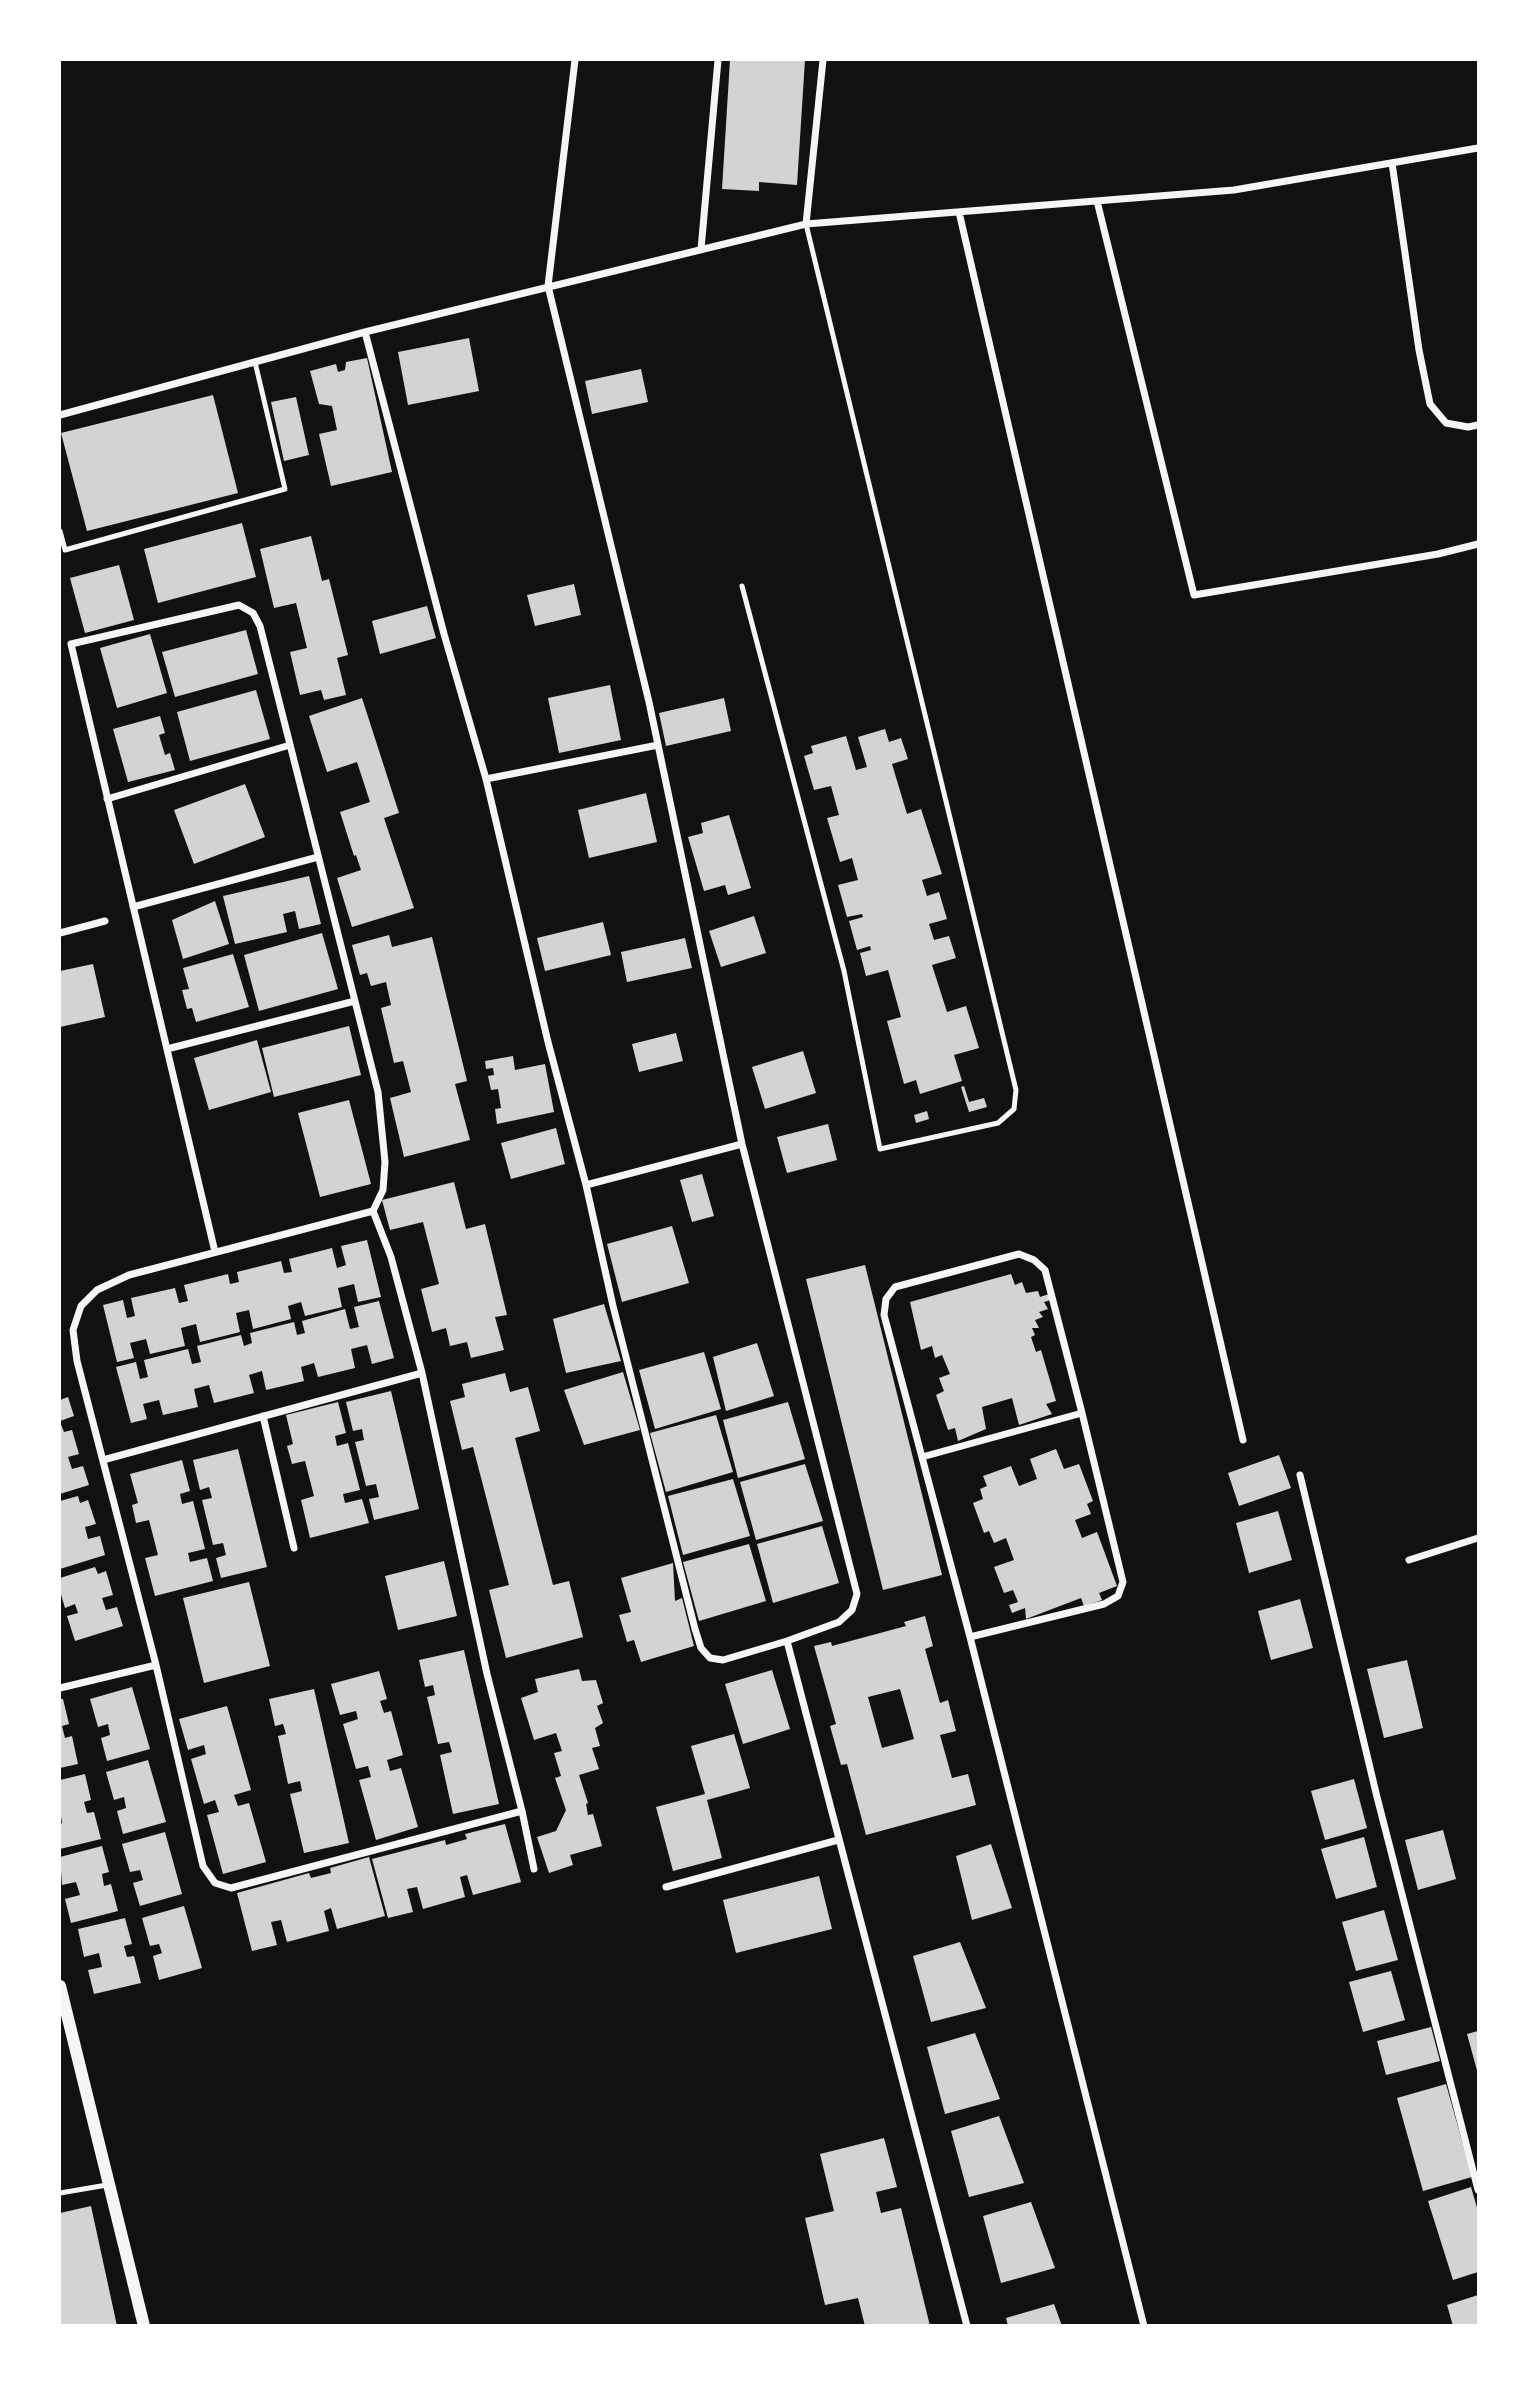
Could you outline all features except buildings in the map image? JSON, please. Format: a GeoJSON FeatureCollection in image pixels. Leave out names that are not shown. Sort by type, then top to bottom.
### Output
{"type":"FeatureCollection","features":[{"type":"Feature","properties":{"kind":"street"},"geometry":{"type":"LineString","coordinates":[[365,332],[444,634],[486,779],[613,1306],[701,1648],[710,1658],[723,1660],[839,1622],[852,1610],[857,1594],[742,1144],[658,745],[548,286],[575,60]]}},
{"type":"Feature","properties":{"kind":"street"},"geometry":{"type":"LineString","coordinates":[[701,249],[718,60]]}},
{"type":"Feature","properties":{"kind":"street"},"geometry":{"type":"LineString","coordinates":[[806,224],[823,60]]}},
{"type":"Feature","properties":{"kind":"street"},"geometry":{"type":"LineString","coordinates":[[60,415],[365,332],[806,224],[1234,190],[1479,148]]}},
{"type":"Feature","properties":{"kind":"street"},"geometry":{"type":"LineString","coordinates":[[1391,163],[1419,350],[1430,404],[1446,423],[1468,427],[1479,425]]}},
{"type":"Feature","properties":{"kind":"street"},"geometry":{"type":"LineString","coordinates":[[1097,201],[1194,594],[1438,554],[1479,544]]}},
{"type":"Feature","properties":{"kind":"street"},"geometry":{"type":"LineString","coordinates":[[959,212],[1243,1440]]}},
{"type":"Feature","properties":{"kind":"street"},"geometry":{"type":"LineString","coordinates":[[215,1252],[71,644],[239,605],[253,613],[260,626],[378,1093],[384,1133],[383,1190],[373,1211],[391,1257],[422,1373],[487,1674],[534,1869]]}},
{"type":"Feature","properties":{"kind":"street"},"geometry":{"type":"LineString","coordinates":[[107,799],[290,745]]}},
{"type":"Feature","properties":{"kind":"street"},"geometry":{"type":"LineString","coordinates":[[486,779],[658,745]]}},
{"type":"Feature","properties":{"kind":"street"},"geometry":{"type":"LineString","coordinates":[[133,907],[318,857]]}},
{"type":"Feature","properties":{"kind":"street"},"geometry":{"type":"LineString","coordinates":[[60,933],[105,921]]}},
{"type":"Feature","properties":{"kind":"street"},"geometry":{"type":"LineString","coordinates":[[167,1049],[355,1001]]}},
{"type":"Feature","properties":{"kind":"street"},"geometry":{"type":"LineString","coordinates":[[586,1185],[742,1144]]}},
{"type":"Feature","properties":{"kind":"street"},"geometry":{"type":"LineString","coordinates":[[373,1211],[129,1275],[97,1290],[81,1306],[73,1330],[77,1361],[156,1665],[203,1866],[215,1883],[231,1888],[522,1811]]}},
{"type":"Feature","properties":{"kind":"street"},"geometry":{"type":"LineString","coordinates":[[970,1637],[1104,1604],[1118,1596],[1123,1582],[1045,1270],[1034,1260],[1019,1254],[895,1287],[886,1299],[884,1315],[970,1637],[1143,2326]]}},
{"type":"Feature","properties":{"kind":"street"},"geometry":{"type":"LineString","coordinates":[[103,1460],[422,1373]]}},
{"type":"Feature","properties":{"kind":"street"},"geometry":{"type":"LineString","coordinates":[[922,1457],[1082,1413]]}},
{"type":"Feature","properties":{"kind":"street"},"geometry":{"type":"LineString","coordinates":[[263,1416],[294,1548]]}},
{"type":"Feature","properties":{"kind":"street"},"geometry":{"type":"LineString","coordinates":[[1300,1475],[1377,1797],[1479,2190]]}},
{"type":"Feature","properties":{"kind":"street"},"geometry":{"type":"LineString","coordinates":[[1409,1560],[1479,1538]]}},
{"type":"Feature","properties":{"kind":"street"},"geometry":{"type":"LineString","coordinates":[[787,1641],[967,2326]]}},
{"type":"Feature","properties":{"kind":"street"},"geometry":{"type":"LineString","coordinates":[[60,1688],[156,1665]]}},
{"type":"Feature","properties":{"kind":"street"},"geometry":{"type":"LineString","coordinates":[[666,1887],[838,1840]]}},
{"type":"Feature","properties":{"kind":"street"},"geometry":{"type":"LineString","coordinates":[[60,1986],[107,2185],[144,2326]]}},
{"type":"Feature","properties":{"kind":"lane"},"geometry":{"type":"LineString","coordinates":[[742,586],[844,971],[880,1149],[998,1123],[1014,1109],[1016,1090],[806,224]]}},
{"type":"Feature","properties":{"kind":"lane"},"geometry":{"type":"LineString","coordinates":[[60,531],[65,550],[285,488],[255,362]]}},
{"type":"Feature","properties":{"kind":"lane"},"geometry":{"type":"LineString","coordinates":[[60,2193],[107,2185]]}}]}
